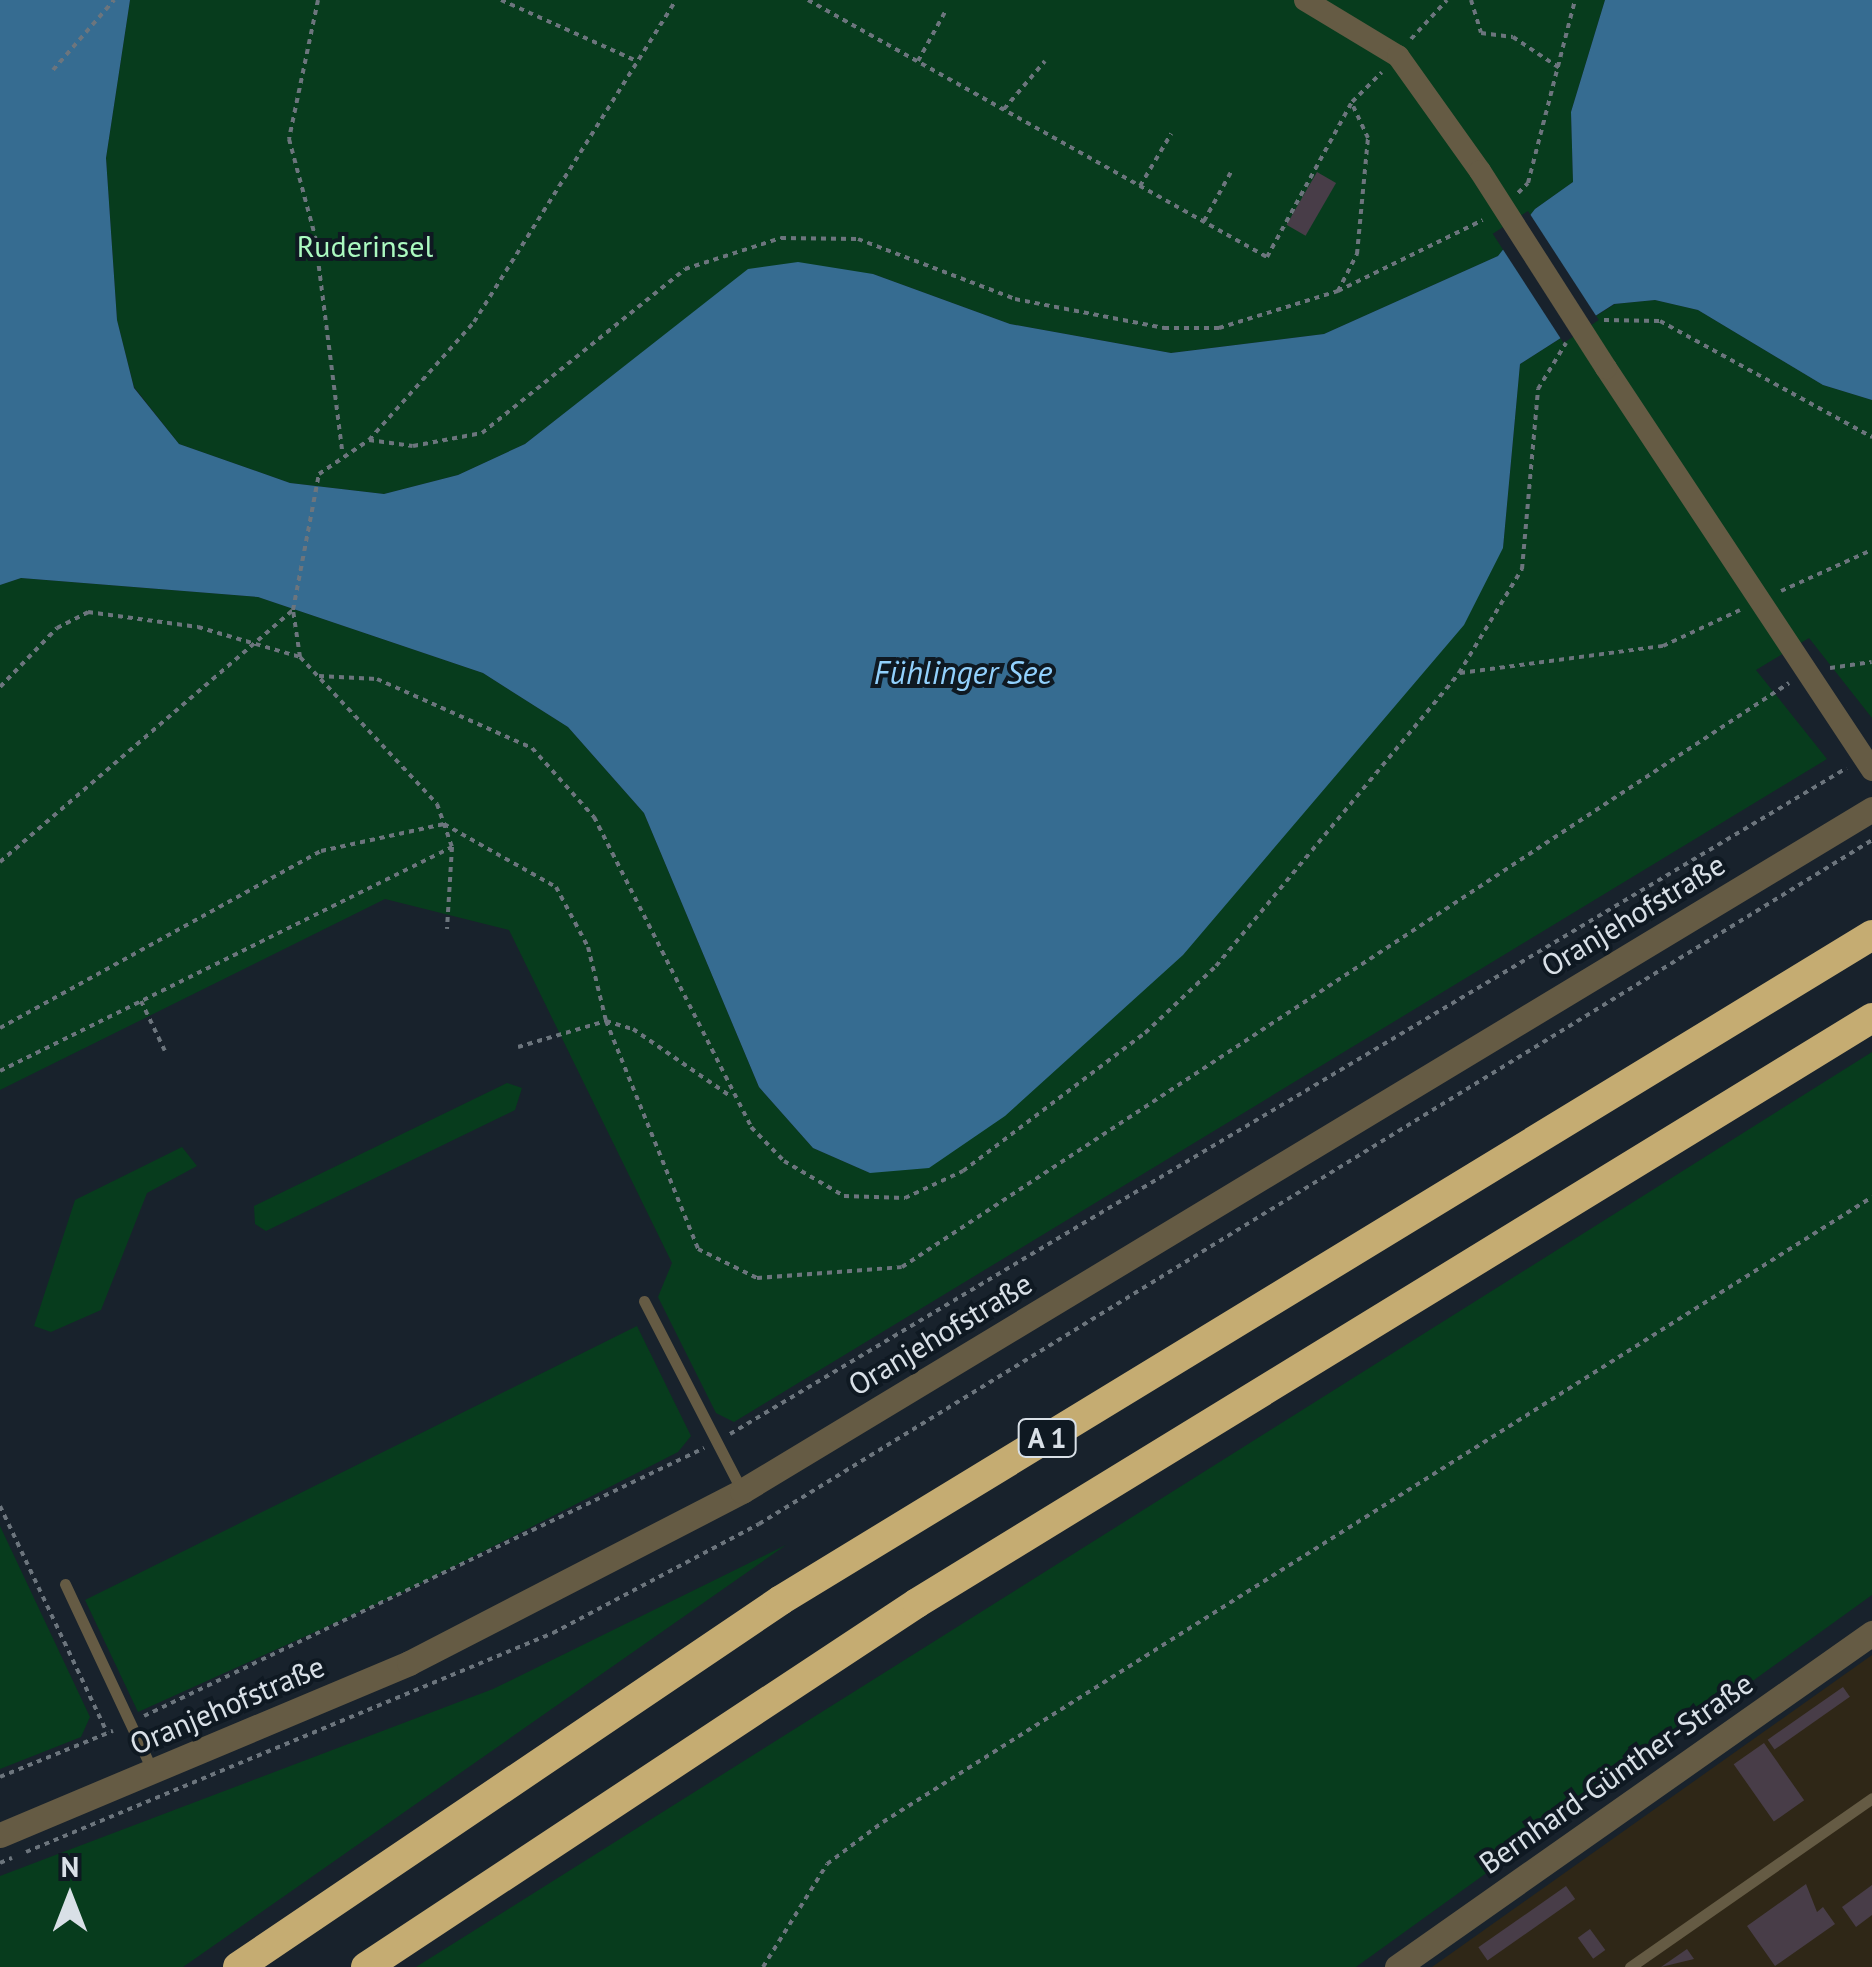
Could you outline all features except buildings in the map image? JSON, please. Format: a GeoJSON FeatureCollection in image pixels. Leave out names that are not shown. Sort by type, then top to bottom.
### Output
{"type":"FeatureCollection","features":[{"type":"Feature","properties":{"kind":"highway","name":"A 1"},"geometry":{"type":"LineString","coordinates":[[238,1967],[782,1600],[1872,935]]}},
{"type":"Feature","properties":{"kind":"highway","name":"A 1"},"geometry":{"type":"LineString","coordinates":[[366,1967],[918,1603],[1872,1018]]}},
{"type":"Feature","properties":{"kind":"street"},"geometry":{"type":"LineString","coordinates":[[1304,0],[1398,56],[1480,171],[1758,602],[1869,764]]}},
{"type":"Feature","properties":{"kind":"street","name":"Oranjehofstraße"},"geometry":{"type":"LineString","coordinates":[[0,1834],[410,1663],[742,1491],[1872,809]]}},
{"type":"Feature","properties":{"kind":"street","name":"Bernhard-Günther-Straße"},"geometry":{"type":"LineString","coordinates":[[1398,1967],[1872,1633]]}},
{"type":"Feature","properties":{"kind":"lane"},"geometry":{"type":"LineString","coordinates":[[644,1301],[742,1491]]}},
{"type":"Feature","properties":{"kind":"lane"},"geometry":{"type":"LineString","coordinates":[[65,1584],[152,1772]]}},
{"type":"Feature","properties":{"kind":"lane"},"geometry":{"type":"LineString","coordinates":[[1630,1967],[1872,1798]]}},
{"type":"Feature","properties":{"kind":"path"},"geometry":{"type":"LineString","coordinates":[[53,70],[114,0]]}},
{"type":"Feature","properties":{"kind":"path"},"geometry":{"type":"LineString","coordinates":[[318,0],[289,139],[315,236],[342,454]]}},
{"type":"Feature","properties":{"kind":"path"},"geometry":{"type":"LineString","coordinates":[[501,0],[636,61]]}},
{"type":"Feature","properties":{"kind":"path"},"geometry":{"type":"LineString","coordinates":[[300,656],[293,610],[319,474],[342,454],[369,440],[474,322],[676,0]]}},
{"type":"Feature","properties":{"kind":"path"},"geometry":{"type":"LineString","coordinates":[[808,0],[1267,257],[1352,102],[1398,56],[1437,2],[1447,0]]}},
{"type":"Feature","properties":{"kind":"path"},"geometry":{"type":"LineString","coordinates":[[1471,0],[1481,33],[1514,37],[1561,69],[1576,0]]}},
{"type":"Feature","properties":{"kind":"path"},"geometry":{"type":"LineString","coordinates":[[918,62],[946,10]]}},
{"type":"Feature","properties":{"kind":"path"},"geometry":{"type":"LineString","coordinates":[[1004,110],[1045,61]]}},
{"type":"Feature","properties":{"kind":"path"},"geometry":{"type":"LineString","coordinates":[[369,440],[413,446],[482,434],[685,269],[782,238],[858,238],[1015,299],[1164,328],[1219,328],[1338,291],[1356,254],[1368,138],[1352,102]]}},
{"type":"Feature","properties":{"kind":"path"},"geometry":{"type":"LineString","coordinates":[[1140,186],[1171,134]]}},
{"type":"Feature","properties":{"kind":"path"},"geometry":{"type":"LineString","coordinates":[[1204,221],[1232,170]]}},
{"type":"Feature","properties":{"kind":"path"},"geometry":{"type":"LineString","coordinates":[[1595,326],[1612,315],[1660,321],[1872,438]]}},
{"type":"Feature","properties":{"kind":"path"},"geometry":{"type":"LineString","coordinates":[[319,676],[377,680],[532,748],[594,817],[734,1099],[784,1161],[844,1196],[905,1198],[963,1171],[1145,1034],[1216,966],[1459,673],[1522,569],[1538,389],[1562,346],[1578,336]]}},
{"type":"Feature","properties":{"kind":"path"},"geometry":{"type":"LineString","coordinates":[[1459,673],[1663,646],[1872,550]]}},
{"type":"Feature","properties":{"kind":"path"},"geometry":{"type":"LineString","coordinates":[[0,862],[264,642],[293,610]]}},
{"type":"Feature","properties":{"kind":"path"},"geometry":{"type":"LineString","coordinates":[[0,686],[57,628],[88,612],[264,642],[300,656],[416,774],[444,824],[452,847],[447,929]]}},
{"type":"Feature","properties":{"kind":"path"},"geometry":{"type":"LineString","coordinates":[[0,1028],[322,851],[444,824],[556,887],[588,947],[606,1021],[698,1249],[757,1278],[902,1266],[1807,672],[1872,662]]}},
{"type":"Feature","properties":{"kind":"path"},"geometry":{"type":"LineString","coordinates":[[0,1778],[108,1734],[717,1442],[1869,764]]}},
{"type":"Feature","properties":{"kind":"path"},"geometry":{"type":"LineString","coordinates":[[0,1070],[452,847]]}},
{"type":"Feature","properties":{"kind":"path"},"geometry":{"type":"LineString","coordinates":[[141,1001],[165,1052]]}},
{"type":"Feature","properties":{"kind":"path"},"geometry":{"type":"LineString","coordinates":[[518,1046],[606,1021],[633,1028],[734,1099]]}},
{"type":"Feature","properties":{"kind":"path"},"geometry":{"type":"LineString","coordinates":[[763,1967],[827,1864],[1872,1197]]}},
{"type":"Feature","properties":{"kind":"path"},"geometry":{"type":"LineString","coordinates":[[0,1506],[108,1734]]}},
{"type":"Feature","properties":{"kind":"shaded area"},"geometry":{"type":"Polygon","coordinates":[[[1872,1655],[1872,1967],[1432,1967],[1872,1655]]]}},
{"type":"Feature","properties":{"kind":"green space","name":"Ruderinsel"},"geometry":{"type":"Polygon","coordinates":[[[130,0],[1605,0],[1571,112],[1573,182],[1535,209],[1498,256],[1324,334],[1171,353],[1010,324],[873,274],[749,269],[525,444],[458,475],[384,494],[290,483],[179,444],[134,387],[117,320],[106,158],[130,0]]]}},
{"type":"Feature","properties":{"kind":"green space"},"geometry":{"type":"Polygon","coordinates":[[[1655,300],[1698,310],[1823,385],[1872,400],[1872,718],[1809,638],[1756,670],[1827,759],[734,1422],[716,1413],[658,1297],[672,1263],[509,930],[385,899],[0,1090],[0,585],[21,578],[258,597],[483,673],[568,727],[644,813],[759,1087],[813,1148],[870,1173],[1503,548],[1520,364],[1615,304],[1655,300]]]}},
{"type":"Feature","properties":{"kind":"green space"},"geometry":{"type":"Polygon","coordinates":[[[1872,1052],[1872,1595],[1356,1967],[416,1967],[1872,1052]]]}},
{"type":"Feature","properties":{"kind":"green space"},"geometry":{"type":"Polygon","coordinates":[[[507,1083],[522,1088],[515,1110],[266,1231],[255,1224],[254,1206],[507,1083]]]}},
{"type":"Feature","properties":{"kind":"green space"},"geometry":{"type":"Polygon","coordinates":[[[182,1147],[197,1166],[147,1193],[101,1310],[51,1332],[34,1326],[75,1200],[182,1147]]]}},
{"type":"Feature","properties":{"kind":"green space"},"geometry":{"type":"Polygon","coordinates":[[[637,1326],[691,1436],[678,1452],[408,1590],[138,1712],[85,1600],[637,1326]]]}},
{"type":"Feature","properties":{"kind":"green space"},"geometry":{"type":"Polygon","coordinates":[[[0,1526],[90,1717],[81,1737],[0,1769],[0,1526]]]}},
{"type":"Feature","properties":{"kind":"green space"},"geometry":{"type":"Polygon","coordinates":[[[786,1545],[183,1967],[0,1967],[0,1876],[493,1689],[786,1545]]]}},
{"type":"Feature","properties":{"kind":"water","name":"Fühlinger See"},"geometry":{"type":"Polygon","coordinates":[[[0,0],[130,0],[106,158],[117,320],[134,388],[179,444],[290,483],[384,494],[458,475],[525,444],[748,269],[798,262],[873,274],[1010,324],[1171,353],[1324,334],[1498,256],[1535,209],[1573,182],[1571,112],[1605,0],[1872,0],[1872,400],[1823,385],[1698,310],[1655,300],[1614,304],[1520,364],[1503,548],[1464,625],[1183,955],[1005,1116],[929,1168],[870,1173],[813,1148],[759,1087],[644,813],[568,727],[483,673],[258,597],[21,578],[0,585],[0,0]]]}},
{"type":"Feature","properties":{"kind":"pier"},"geometry":{"type":"Polygon","coordinates":[[[1528,211],[1599,320],[1564,343],[1493,234],[1528,211]]]}}]}
